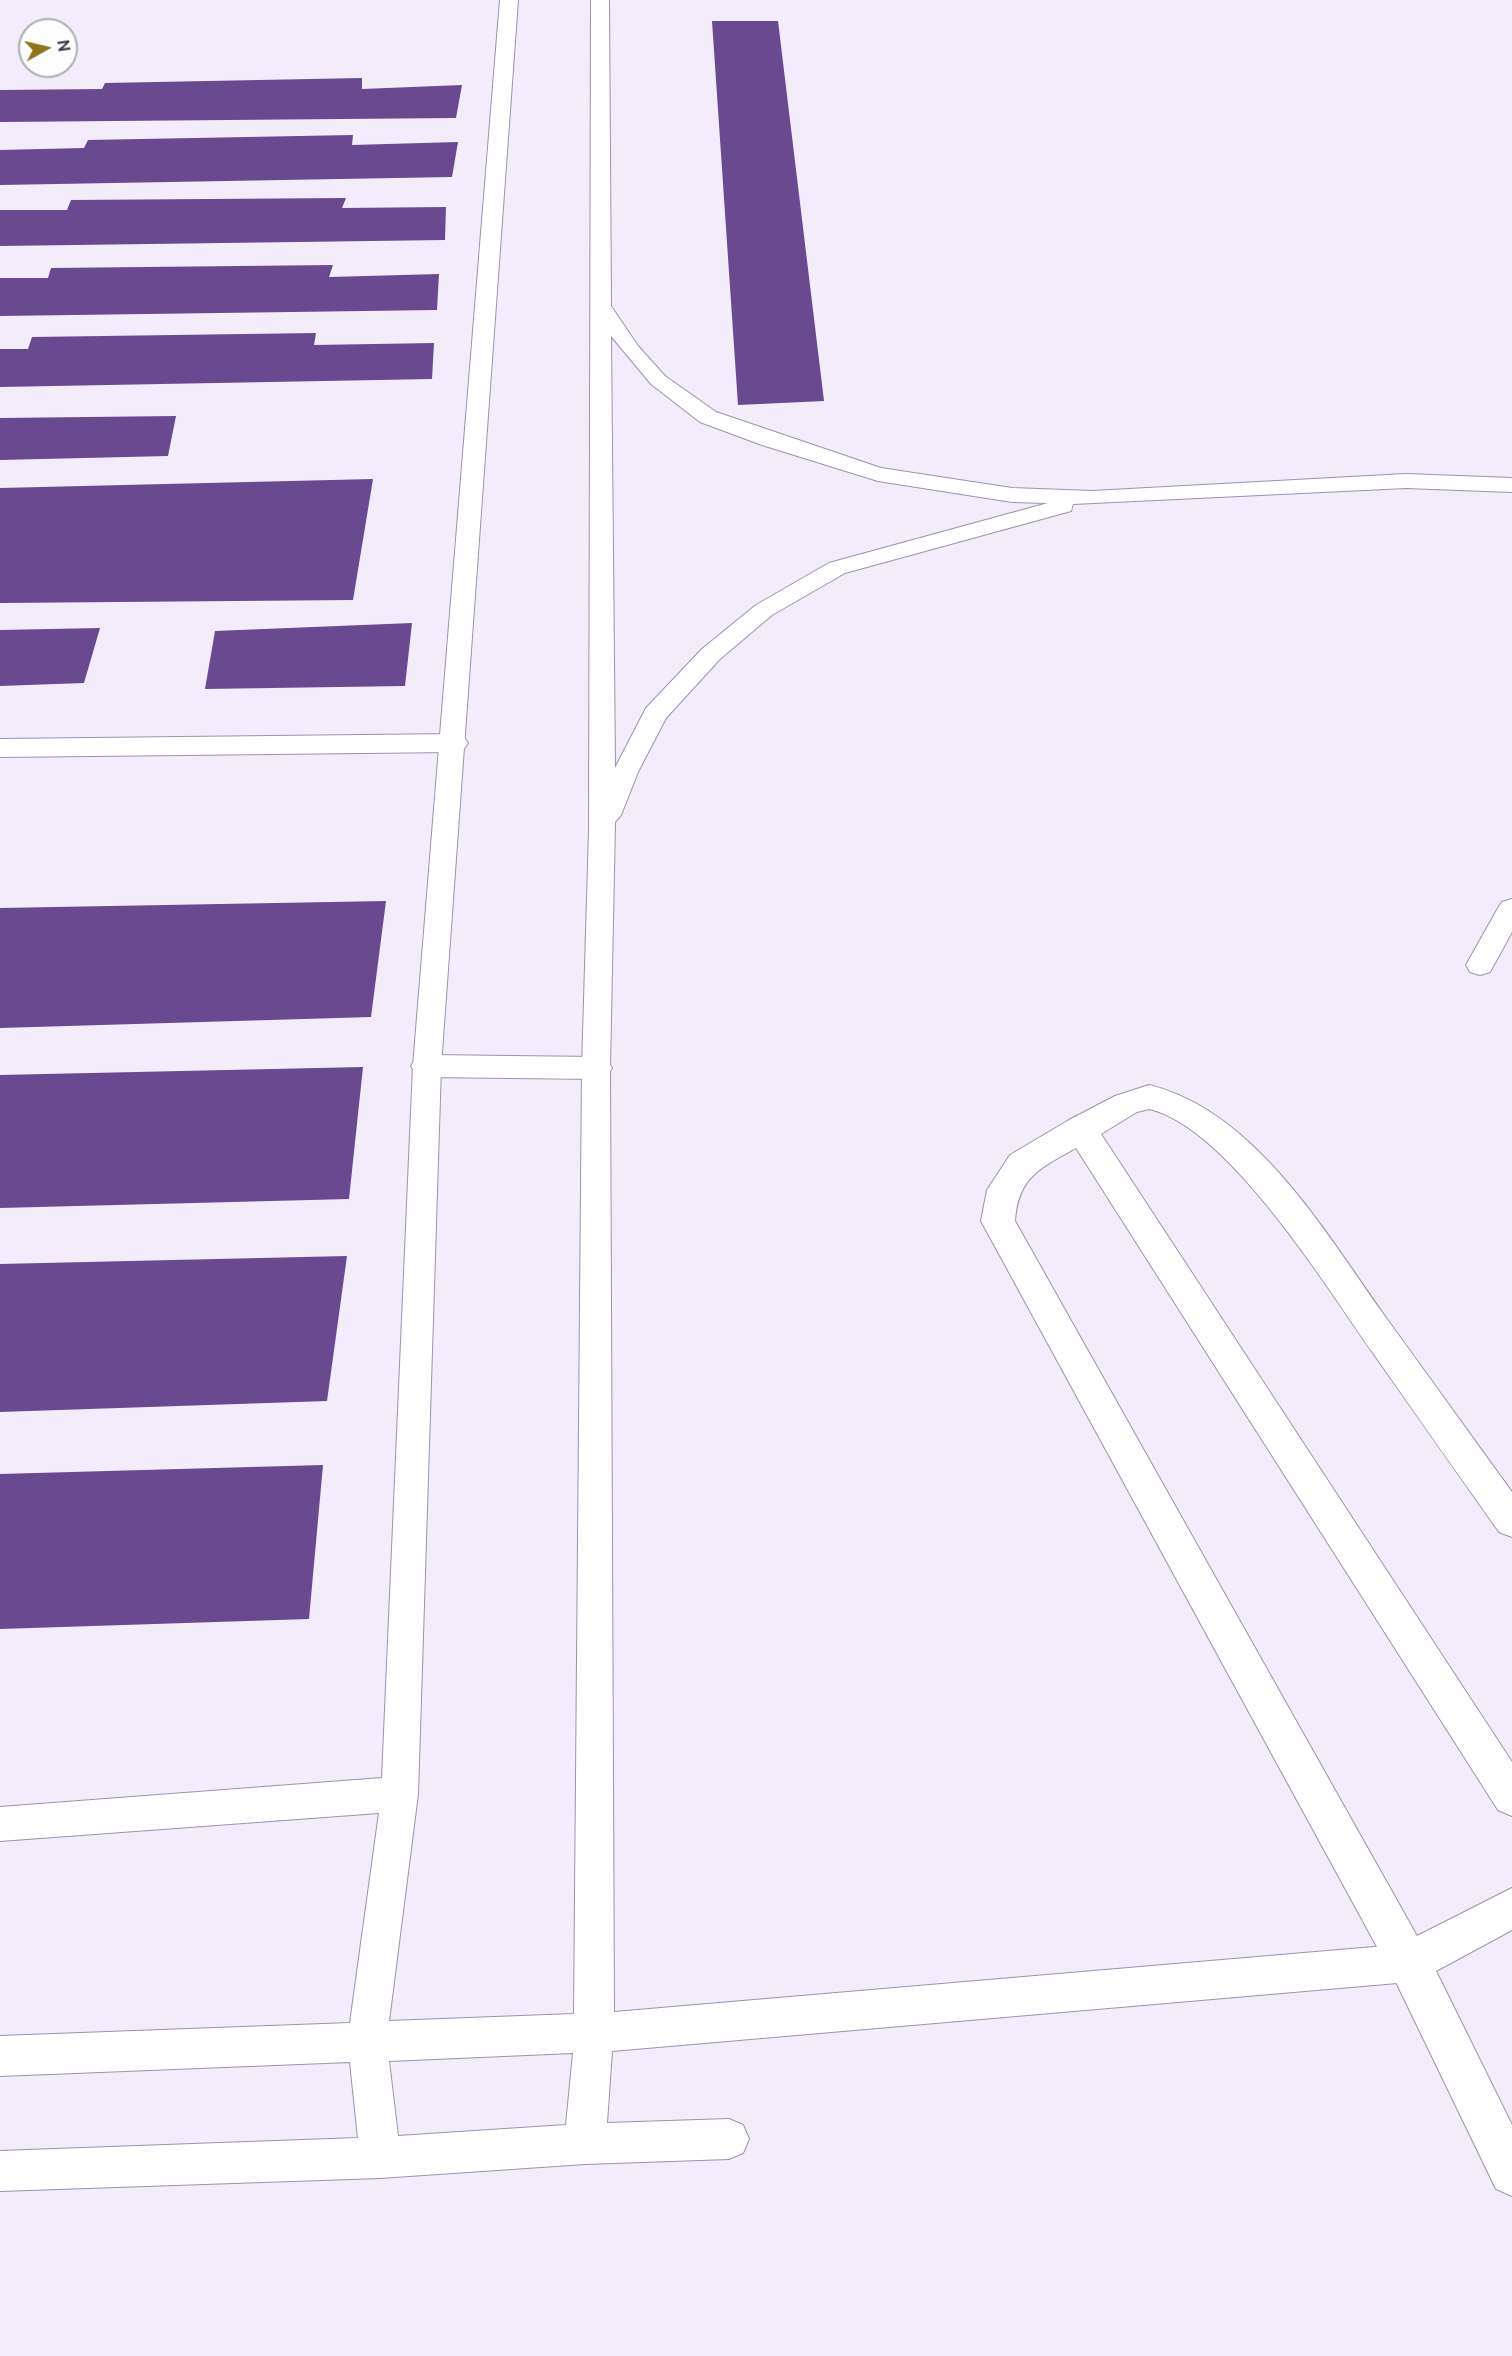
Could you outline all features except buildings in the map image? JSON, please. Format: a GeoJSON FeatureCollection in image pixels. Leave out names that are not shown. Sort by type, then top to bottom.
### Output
{"type":"FeatureCollection","features":[{"type":"Feature","properties":{"kind":"street"},"geometry":{"type":"LineString","coordinates":[[0,748],[454,743]]}},
{"type":"Feature","properties":{"kind":"street"},"geometry":{"type":"LineString","coordinates":[[428,1066],[596,1068]]}},
{"type":"Feature","properties":{"kind":"street"},"geometry":{"type":"LineString","coordinates":[[1512,1521],[1294,1215],[1236,1149],[1195,1117],[1166,1101],[1149,1097],[1126,1104],[1080,1128],[1022,1164],[1009,1178],[999,1200],[998,1221],[1409,1963],[1512,2173]]}},
{"type":"Feature","properties":{"kind":"street"},"geometry":{"type":"LineString","coordinates":[[1080,1128],[1512,1797]]}},
{"type":"Feature","properties":{"kind":"street"},"geometry":{"type":"LineString","coordinates":[[1409,1963],[1512,1908]]}},
{"type":"Feature","properties":{"kind":"lane"},"geometry":{"type":"LineString","coordinates":[[380,2158],[367,2040],[400,1794],[428,1066],[509,0]]}},
{"type":"Feature","properties":{"kind":"lane"},"geometry":{"type":"LineString","coordinates":[[585,2144],[594,2033],[596,1068],[602,830],[600,0]]}},
{"type":"Feature","properties":{"kind":"lane"},"geometry":{"type":"LineString","coordinates":[[599,304],[630,350],[658,380],[708,417],[770,440],[878,474],[1012,495],[1092,498],[1406,481],[1512,485]]}},
{"type":"Feature","properties":{"kind":"lane"},"geometry":{"type":"LineString","coordinates":[[602,830],[625,772],[655,714],[711,654],[764,610],[837,568],[1092,498]]}},
{"type":"Feature","properties":{"kind":"lane"},"geometry":{"type":"LineString","coordinates":[[1480,966],[1512,908]]}},
{"type":"Feature","properties":{"kind":"lane"},"geometry":{"type":"LineString","coordinates":[[0,1824],[400,1794]]}},
{"type":"Feature","properties":{"kind":"lane"},"geometry":{"type":"LineString","coordinates":[[0,2056],[594,2033],[1409,1963]]}},
{"type":"Feature","properties":{"kind":"lane"},"geometry":{"type":"LineString","coordinates":[[0,2171],[380,2158],[585,2144],[729,2139]]}}]}
